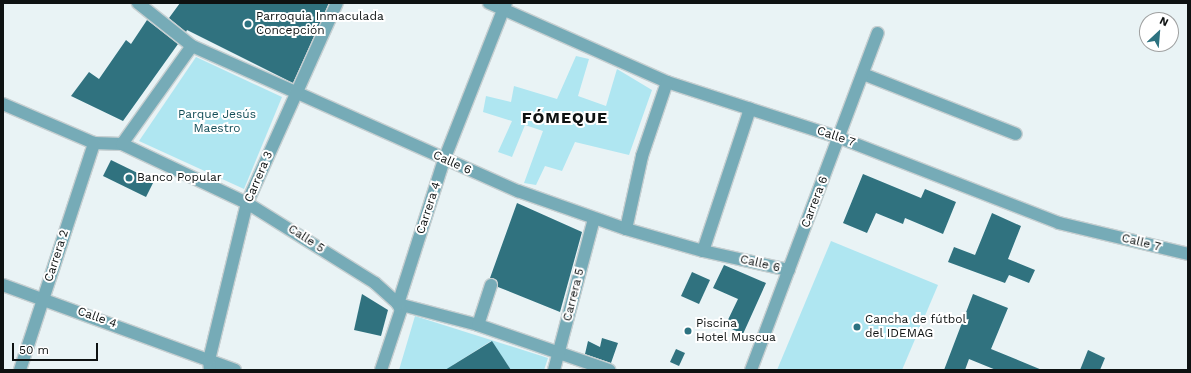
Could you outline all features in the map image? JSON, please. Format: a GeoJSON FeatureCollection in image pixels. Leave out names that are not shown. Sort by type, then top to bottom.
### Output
{"type":"FeatureCollection","features":[{"type":"Feature","properties":{"kind":"street","name":"Calle 6"},"geometry":{"type":"LineString","coordinates":[[138,3],[192,46],[295,91],[444,160],[518,191],[626,229],[703,251],[790,270]]}},
{"type":"Feature","properties":{"kind":"street","name":"Carrera 3"},"geometry":{"type":"LineString","coordinates":[[207,367],[247,203],[295,91],[337,3]]}},
{"type":"Feature","properties":{"kind":"street","name":"Calle 7"},"geometry":{"type":"LineString","coordinates":[[490,3],[505,6],[667,82],[840,138],[1059,223],[1188,254]]}},
{"type":"Feature","properties":{"kind":"street","name":"Carrera 4"},"geometry":{"type":"LineString","coordinates":[[381,370],[401,310],[398,304],[444,160],[505,6]]}},
{"type":"Feature","properties":{"kind":"street","name":"Carrera 6"},"geometry":{"type":"LineString","coordinates":[[751,370],[840,138],[878,33]]}},
{"type":"Feature","properties":{"kind":"street"},"geometry":{"type":"LineString","coordinates":[[122,144],[192,46]]}},
{"type":"Feature","properties":{"kind":"street"},"geometry":{"type":"LineString","coordinates":[[863,74],[1016,134]]}},
{"type":"Feature","properties":{"kind":"street"},"geometry":{"type":"LineString","coordinates":[[626,229],[642,156],[667,82]]}},
{"type":"Feature","properties":{"kind":"street","name":"Calle 5"},"geometry":{"type":"LineString","coordinates":[[3,104],[94,143],[122,144],[247,203],[375,283],[398,304],[478,325],[609,370]]}},
{"type":"Feature","properties":{"kind":"street"},"geometry":{"type":"LineString","coordinates":[[703,251],[750,109]]}},
{"type":"Feature","properties":{"kind":"street","name":"Carrera 2"},"geometry":{"type":"LineString","coordinates":[[20,370],[94,143]]}},
{"type":"Feature","properties":{"kind":"street","name":"Carrera 5"},"geometry":{"type":"LineString","coordinates":[[554,370],[594,219]]}},
{"type":"Feature","properties":{"kind":"street","name":"Calle 4"},"geometry":{"type":"LineString","coordinates":[[3,285],[43,298],[207,367],[235,370]]}},
{"type":"Feature","properties":{"kind":"street"},"geometry":{"type":"LineString","coordinates":[[478,325],[491,285]]}},
{"type":"Feature","properties":{"kind":"green space"},"geometry":{"type":"Polygon","coordinates":[[[576,56],[589,59],[578,96],[606,106],[617,69],[652,90],[629,155],[575,142],[562,171],[545,166],[536,185],[524,183],[543,131],[525,125],[512,157],[498,152],[512,121],[483,112],[486,96],[511,102],[514,86],[557,99],[576,56]]]}},
{"type":"Feature","properties":{"kind":"green space","name":"Parque Jesús Maestro"},"geometry":{"type":"Polygon","coordinates":[[[196,57],[282,97],[244,189],[139,141],[196,57]]]}},
{"type":"Feature","properties":{"kind":"green space","name":"Cancha de fútbol del IDEMAG"},"geometry":{"type":"Polygon","coordinates":[[[831,241],[938,285],[902,370],[777,370],[831,241]]]}},
{"type":"Feature","properties":{"kind":"green space"},"geometry":{"type":"Polygon","coordinates":[[[415,316],[548,358],[544,370],[511,370],[491,341],[453,365],[455,370],[399,370],[415,316]]]}},
{"type":"Feature","properties":{"kind":"building"},"geometry":{"type":"Polygon","coordinates":[[[180,3],[329,3],[293,83],[187,30],[186,32],[169,18],[180,3]]]}},
{"type":"Feature","properties":{"kind":"building"},"geometry":{"type":"Polygon","coordinates":[[[147,20],[178,44],[123,121],[71,96],[89,72],[99,79],[126,40],[131,44],[147,20]]]}},
{"type":"Feature","properties":{"kind":"building","name":"Banco Popular"},"geometry":{"type":"Polygon","coordinates":[[[111,160],[154,181],[146,197],[103,176],[111,160]]]}},
{"type":"Feature","properties":{"kind":"building"},"geometry":{"type":"Polygon","coordinates":[[[863,174],[921,198],[925,189],[956,202],[943,234],[905,218],[903,224],[876,213],[867,233],[843,223],[863,174]]]}},
{"type":"Feature","properties":{"kind":"building"},"geometry":{"type":"Polygon","coordinates":[[[517,203],[582,232],[560,312],[498,287],[497,280],[490,278],[517,203]]]}},
{"type":"Feature","properties":{"kind":"building"},"geometry":{"type":"Polygon","coordinates":[[[992,213],[1021,226],[1008,259],[1035,270],[1029,283],[1009,275],[1005,283],[948,262],[954,247],[975,255],[992,213]]]}},
{"type":"Feature","properties":{"kind":"building"},"geometry":{"type":"Polygon","coordinates":[[[724,265],[766,283],[743,334],[725,326],[738,299],[713,288],[724,265]]]}},
{"type":"Feature","properties":{"kind":"building"},"geometry":{"type":"Polygon","coordinates":[[[692,272],[710,280],[699,304],[681,296],[692,272]]]}},
{"type":"Feature","properties":{"kind":"building"},"geometry":{"type":"Polygon","coordinates":[[[362,294],[388,310],[381,336],[354,330],[362,294]]]}},
{"type":"Feature","properties":{"kind":"building"},"geometry":{"type":"Polygon","coordinates":[[[973,294],[1008,308],[991,349],[1042,370],[996,370],[969,359],[965,370],[944,370],[973,294]]]}},
{"type":"Feature","properties":{"kind":"building"},"geometry":{"type":"Polygon","coordinates":[[[602,338],[618,343],[611,363],[585,354],[588,341],[600,347],[602,338]]]}},
{"type":"Feature","properties":{"kind":"building"},"geometry":{"type":"Polygon","coordinates":[[[492,341],[511,370],[445,370],[492,341]]]}},
{"type":"Feature","properties":{"kind":"building"},"geometry":{"type":"Polygon","coordinates":[[[676,349],[685,353],[679,366],[670,362],[676,349]]]}},
{"type":"Feature","properties":{"kind":"building"},"geometry":{"type":"Polygon","coordinates":[[[1088,350],[1105,358],[1100,370],[1080,370],[1088,350]]]}},
{"type":"Feature","properties":{"kind":"place","name":"Parroquia Inmaculada Concepción"},"geometry":{"type":"Point","coordinates":[248,24]}},
{"type":"Feature","properties":{"kind":"place","name":"Banco Popular"},"geometry":{"type":"Point","coordinates":[129,178]}},
{"type":"Feature","properties":{"kind":"place","name":"Cancha de fútbol del IDEMAG"},"geometry":{"type":"Point","coordinates":[857,327]}},
{"type":"Feature","properties":{"kind":"place","name":"Piscina Hotel Muscua"},"geometry":{"type":"Point","coordinates":[688,331]}},
{"type":"Feature","properties":{"kind":"district","name":"FÓMEQUE"},"geometry":{"type":"Point","coordinates":[565,118]}}]}
